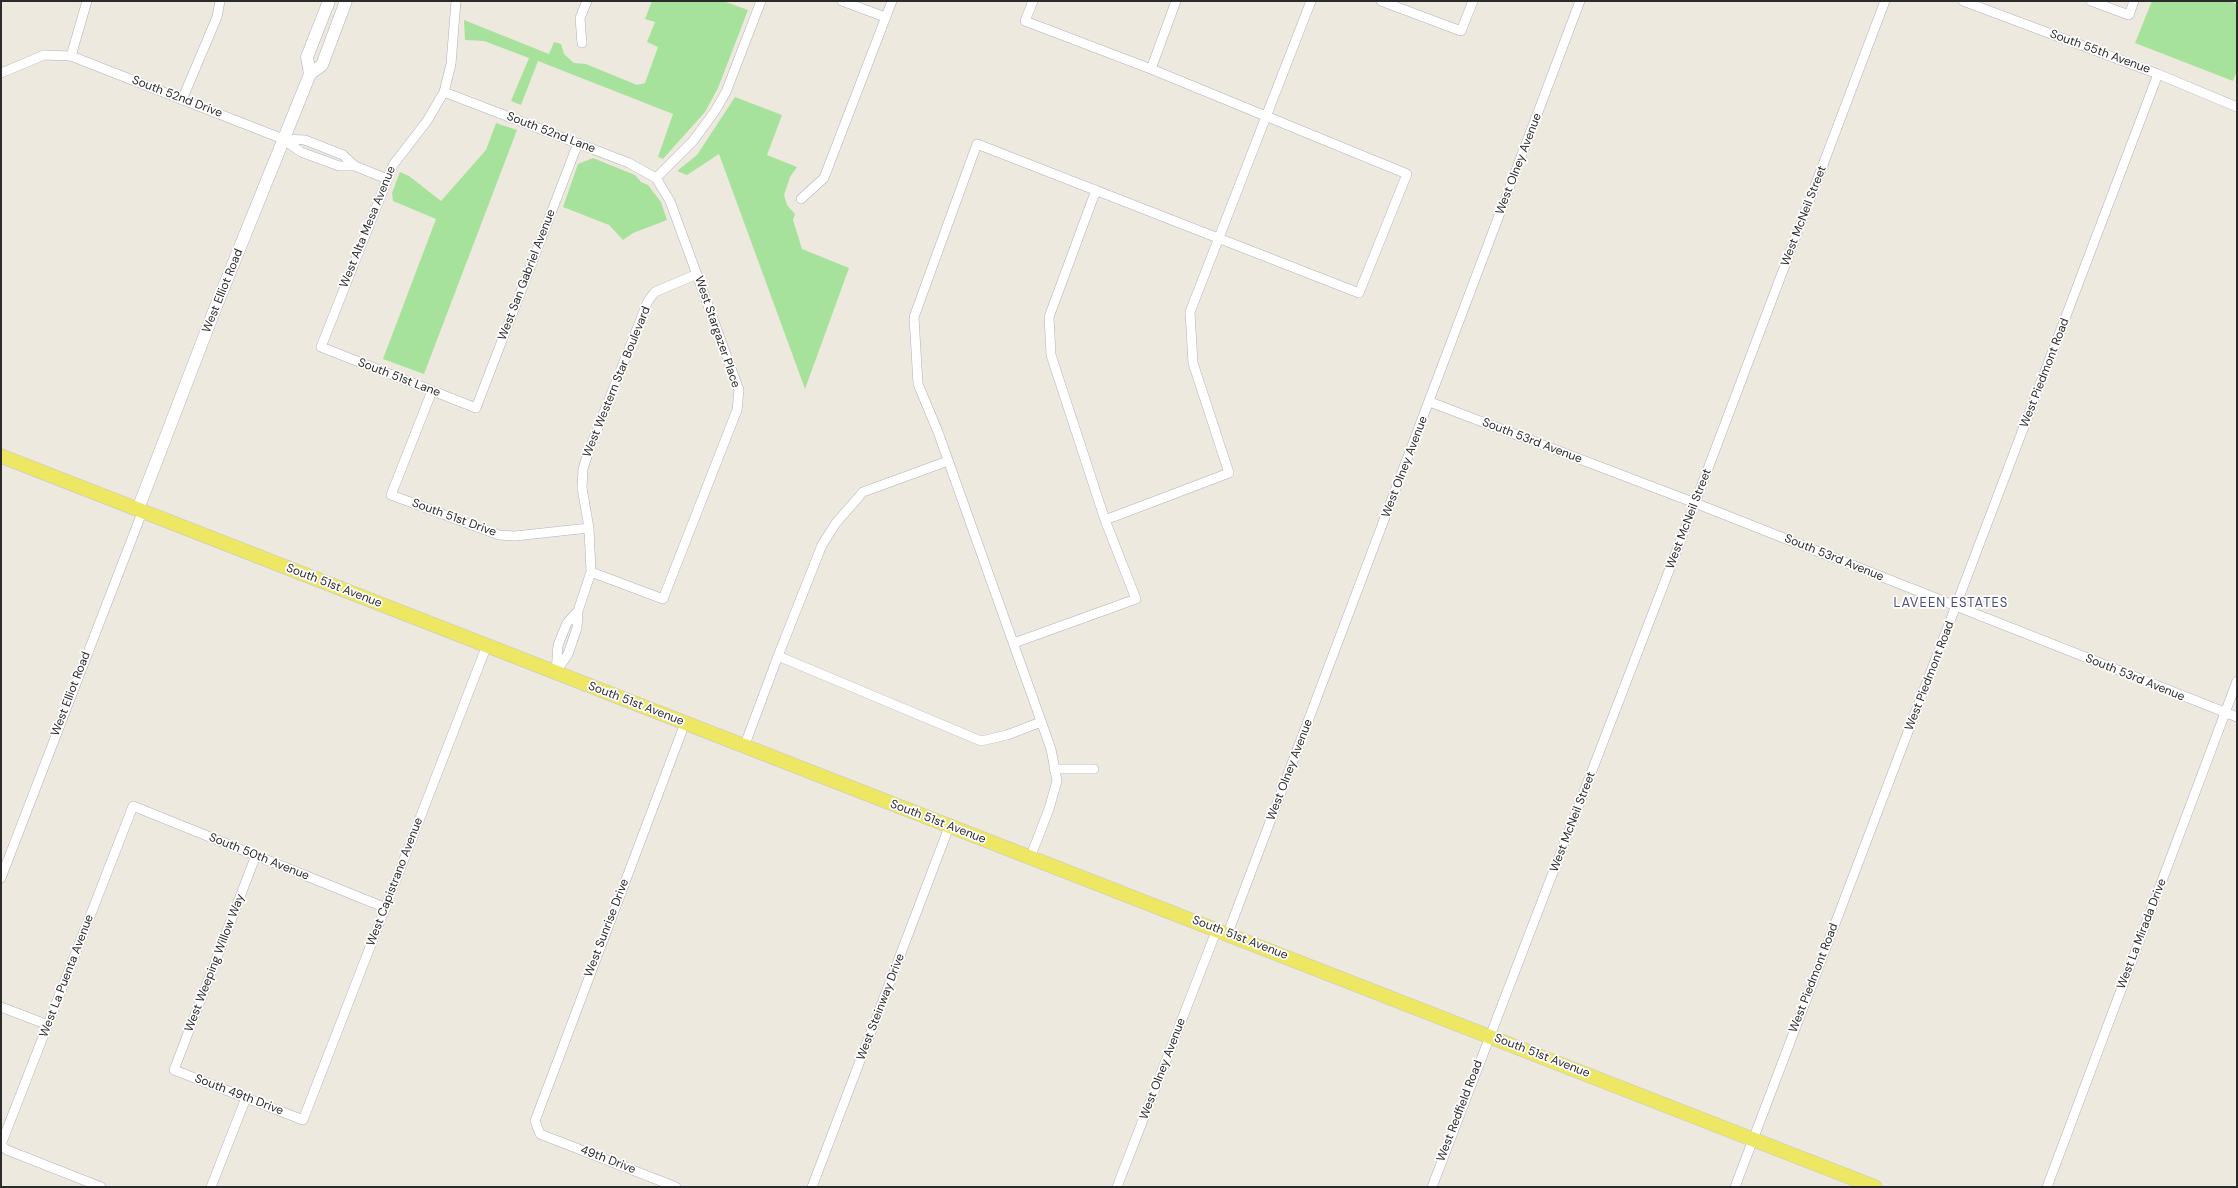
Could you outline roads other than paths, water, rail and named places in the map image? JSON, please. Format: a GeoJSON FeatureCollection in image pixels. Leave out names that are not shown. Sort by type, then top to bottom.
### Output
{"type":"FeatureCollection","features":[{"type":"Feature","properties":{"kind":"main road","name":"West Elliot Road"},"geometry":{"type":"LineString","coordinates":[[310,74],[307,57],[329,1]]}},
{"type":"Feature","properties":{"kind":"main road","name":"West Elliot Road"},"geometry":{"type":"LineString","coordinates":[[140,509],[284,138],[310,74],[322,65],[346,1]]}},
{"type":"Feature","properties":{"kind":"main road","name":"South 51st Avenue"},"geometry":{"type":"LineString","coordinates":[[1,456],[140,509],[949,827],[1223,931],[1875,1187]]}},
{"type":"Feature","properties":{"kind":"street"},"geometry":{"type":"LineString","coordinates":[[71,56],[87,1]]}},
{"type":"Feature","properties":{"kind":"street"},"geometry":{"type":"LineString","coordinates":[[182,100],[217,17],[220,1]]}},
{"type":"Feature","properties":{"kind":"street","name":"West Alta Mesa Avenue"},"geometry":{"type":"LineString","coordinates":[[321,347],[387,179],[399,155],[427,121],[444,92],[451,64],[456,1]]}},
{"type":"Feature","properties":{"kind":"street"},"geometry":{"type":"LineString","coordinates":[[582,43],[580,18],[587,1]]}},
{"type":"Feature","properties":{"kind":"street"},"geometry":{"type":"LineString","coordinates":[[656,178],[693,141],[715,111],[726,92],[761,1]]}},
{"type":"Feature","properties":{"kind":"street"},"geometry":{"type":"LineString","coordinates":[[842,1],[885,17]]}},
{"type":"Feature","properties":{"kind":"street"},"geometry":{"type":"LineString","coordinates":[[801,198],[824,178],[892,1]]}},
{"type":"Feature","properties":{"kind":"street"},"geometry":{"type":"LineString","coordinates":[[1030,858],[1049,809],[1057,781],[1051,749],[948,461],[918,384],[914,317],[977,144],[1359,293],[1407,174],[1151,68],[1025,21],[1033,1]]}},
{"type":"Feature","properties":{"kind":"street"},"geometry":{"type":"LineString","coordinates":[[1151,68],[1176,1]]}},
{"type":"Feature","properties":{"kind":"street"},"geometry":{"type":"LineString","coordinates":[[1105,520],[1230,473],[1193,363],[1190,312],[1265,115],[1311,1]]}},
{"type":"Feature","properties":{"kind":"street"},"geometry":{"type":"LineString","coordinates":[[1381,1],[1461,31],[1473,1]]}},
{"type":"Feature","properties":{"kind":"street","name":"West Olney Avenue"},"geometry":{"type":"LineString","coordinates":[[1117,1187],[1223,931],[1430,402],[1580,1]]}},
{"type":"Feature","properties":{"kind":"street","name":"West McNeil Street"},"geometry":{"type":"LineString","coordinates":[[1489,1036],[1695,504],[1885,1]]}},
{"type":"Feature","properties":{"kind":"street","name":"South 55th Avenue"},"geometry":{"type":"LineString","coordinates":[[1963,1],[2158,74],[2237,107]]}},
{"type":"Feature","properties":{"kind":"street"},"geometry":{"type":"LineString","coordinates":[[2091,1],[2129,15],[2134,1]]}},
{"type":"Feature","properties":{"kind":"street","name":"South 52nd Drive"},"geometry":{"type":"LineString","coordinates":[[1,73],[44,55],[71,56],[284,138],[301,152],[339,166],[355,166],[387,179]]}},
{"type":"Feature","properties":{"kind":"street","name":"West Piedmont Road"},"geometry":{"type":"LineString","coordinates":[[1735,1187],[2158,74]]}},
{"type":"Feature","properties":{"kind":"street","name":"South 52nd Lane"},"geometry":{"type":"LineString","coordinates":[[444,92],[578,143],[644,170],[656,178]]}},
{"type":"Feature","properties":{"kind":"street","name":"West San Gabriel Avenue"},"geometry":{"type":"LineString","coordinates":[[476,408],[578,143]]}},
{"type":"Feature","properties":{"kind":"street","name":"West Stargazer Place"},"geometry":{"type":"LineString","coordinates":[[591,572],[663,599],[737,410],[739,390],[670,201],[656,178]]}},
{"type":"Feature","properties":{"kind":"street"},"geometry":{"type":"LineString","coordinates":[[1014,643],[1136,599],[1105,520],[1051,355],[1049,316],[1096,190]]}},
{"type":"Feature","properties":{"kind":"street","name":"West Western Star Boulevard"},"geometry":{"type":"LineString","coordinates":[[556,672],[568,654],[577,628],[578,611],[591,572],[589,528],[582,488],[583,469],[645,309],[655,292],[697,274]]}},
{"type":"Feature","properties":{"kind":"street","name":"South 51st Lane"},"geometry":{"type":"LineString","coordinates":[[321,347],[476,408]]}},
{"type":"Feature","properties":{"kind":"street","name":"South 51st Drive"},"geometry":{"type":"LineString","coordinates":[[432,391],[391,495],[499,535],[515,536],[589,528]]}},
{"type":"Feature","properties":{"kind":"street","name":"South 53rd Avenue"},"geometry":{"type":"LineString","coordinates":[[1430,402],[1695,504],[2237,717]]}},
{"type":"Feature","properties":{"kind":"street"},"geometry":{"type":"LineString","coordinates":[[744,746],[822,545],[836,523],[864,492],[948,461]]}},
{"type":"Feature","properties":{"kind":"street","name":"West Elliot Road"},"geometry":{"type":"LineString","coordinates":[[1,878],[140,509]]}},
{"type":"Feature","properties":{"kind":"street","name":"West Capistrano Avenue"},"geometry":{"type":"LineString","coordinates":[[303,1120],[487,645]]}},
{"type":"Feature","properties":{"kind":"street"},"geometry":{"type":"LineString","coordinates":[[778,656],[981,741],[1007,735],[1041,722]]}},
{"type":"Feature","properties":{"kind":"street","name":"West La Mirada Drive"},"geometry":{"type":"LineString","coordinates":[[2047,1187],[2237,681]]}},
{"type":"Feature","properties":{"kind":"street","name":"West Sunrise Drive"},"geometry":{"type":"LineString","coordinates":[[540,1134],[535,1121],[540,1105],[685,723]]}},
{"type":"Feature","properties":{"kind":"street"},"geometry":{"type":"LineString","coordinates":[[1054,769],[1094,769]]}},
{"type":"Feature","properties":{"kind":"street","name":"South 50th Avenue"},"geometry":{"type":"LineString","coordinates":[[133,806],[386,908]]}},
{"type":"Feature","properties":{"kind":"street","name":"West La Puenta Avenue"},"geometry":{"type":"LineString","coordinates":[[101,1187],[14,1154],[2,1146],[4,1136],[133,806]]}},
{"type":"Feature","properties":{"kind":"street","name":"West Steinway Drive"},"geometry":{"type":"LineString","coordinates":[[812,1187],[949,827]]}},
{"type":"Feature","properties":{"kind":"street","name":"West Weeping Willow Way"},"geometry":{"type":"LineString","coordinates":[[174,1070],[256,855]]}},
{"type":"Feature","properties":{"kind":"street"},"geometry":{"type":"LineString","coordinates":[[1,1008],[48,1025]]}},
{"type":"Feature","properties":{"kind":"street","name":"West Redfield Road"},"geometry":{"type":"LineString","coordinates":[[1432,1187],[1489,1036]]}},
{"type":"Feature","properties":{"kind":"street","name":"South 49th Drive"},"geometry":{"type":"LineString","coordinates":[[174,1070],[303,1120]]}},
{"type":"Feature","properties":{"kind":"street"},"geometry":{"type":"LineString","coordinates":[[211,1187],[246,1098]]}},
{"type":"Feature","properties":{"kind":"street","name":"49th Drive"},"geometry":{"type":"LineString","coordinates":[[540,1134],[676,1187]]}},
{"type":"Feature","properties":{"kind":"district","name":"LAVEEN ESTATES"},"geometry":{"type":"Point","coordinates":[1951,604]}}]}
